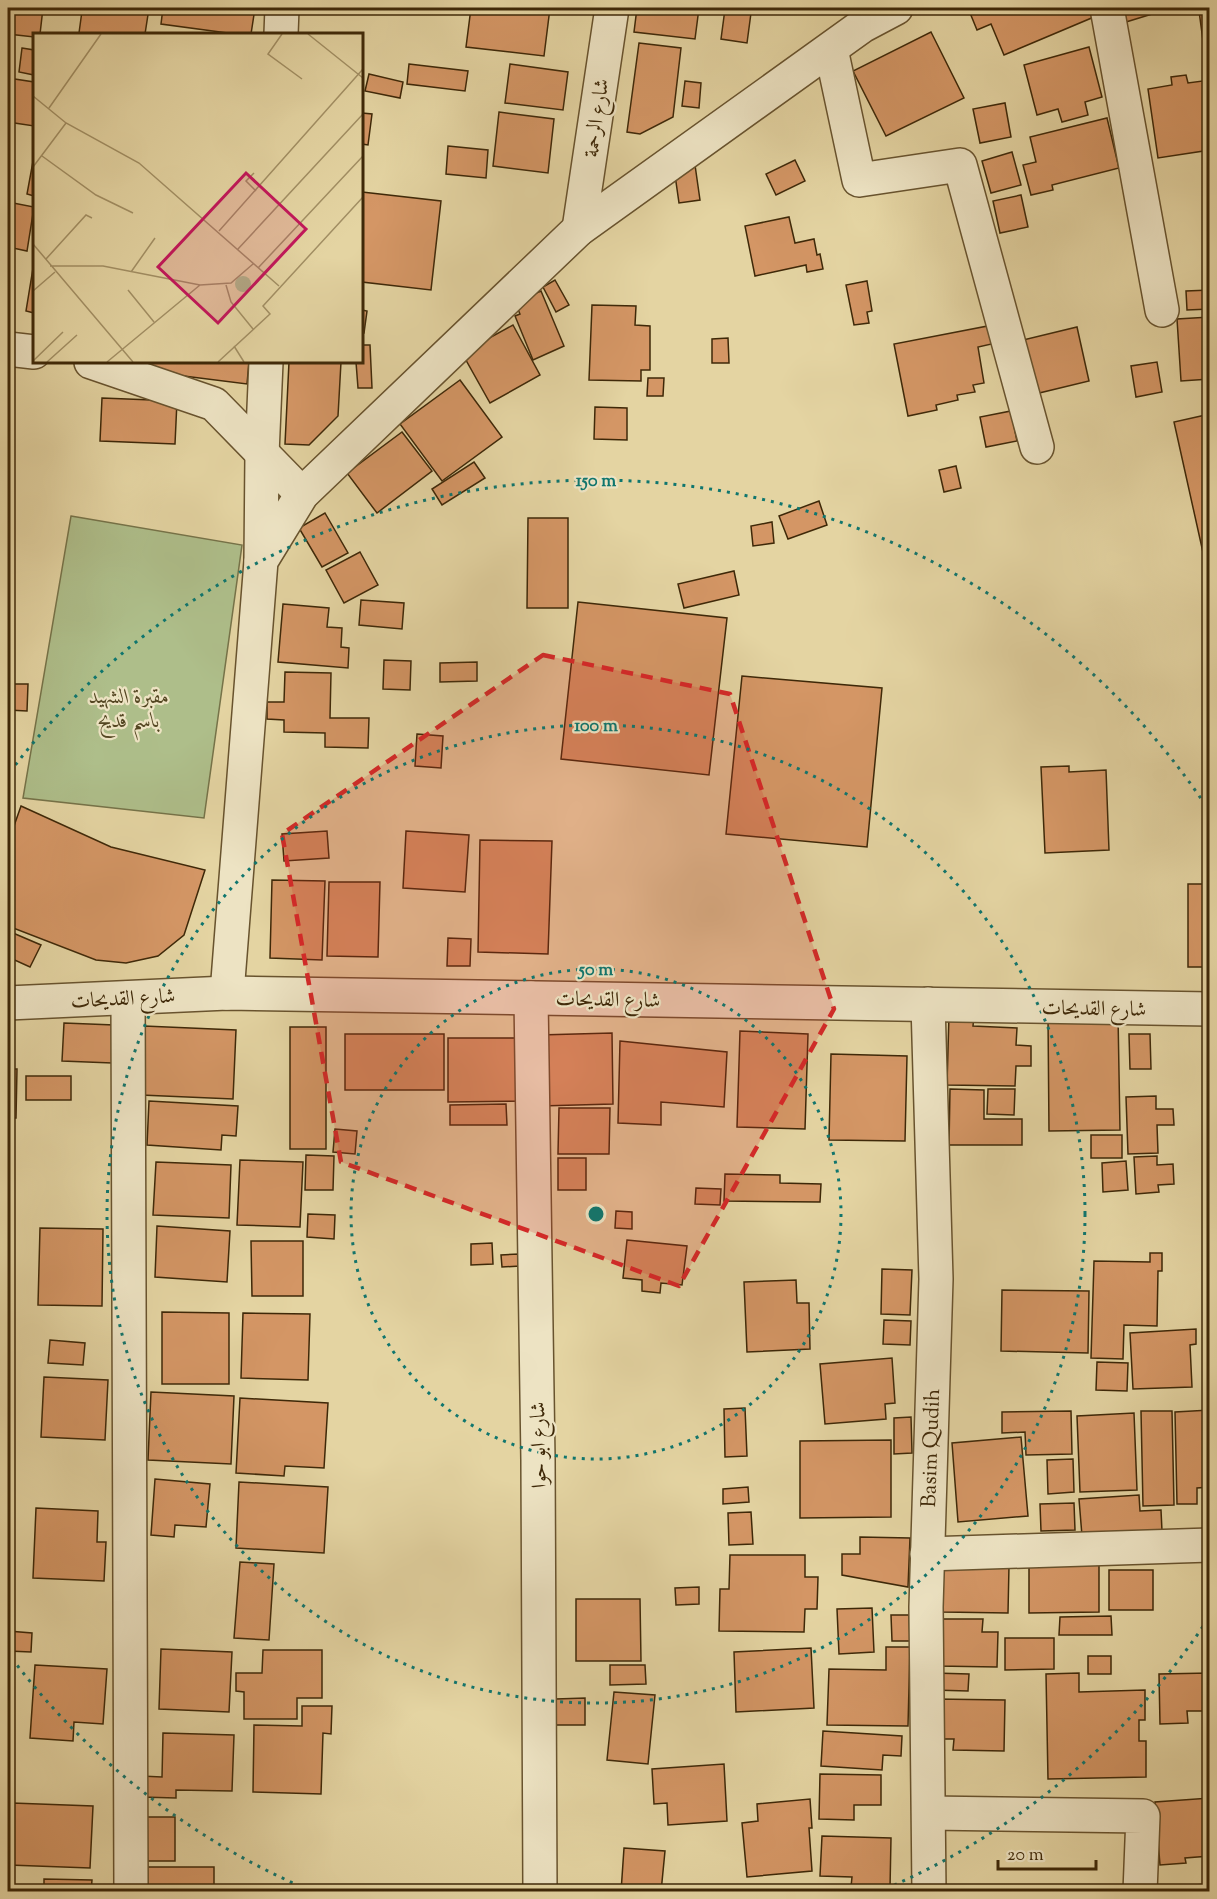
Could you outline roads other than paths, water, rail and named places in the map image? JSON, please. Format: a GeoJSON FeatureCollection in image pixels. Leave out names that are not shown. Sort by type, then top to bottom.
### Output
{"type":"FeatureCollection","features":[{"type":"Feature","properties":{"kind":"street"},"geometry":{"type":"LineString","coordinates":[[281,33],[282,8]]}},
{"type":"Feature","properties":{"kind":"street","name":"شارع الرحمة"},"geometry":{"type":"LineString","coordinates":[[579,229],[612,8]]}},
{"type":"Feature","properties":{"kind":"street"},"geometry":{"type":"LineString","coordinates":[[261,561],[302,494],[579,229],[862,26],[896,8]]}},
{"type":"Feature","properties":{"kind":"street"},"geometry":{"type":"LineString","coordinates":[[1107,8],[1162,310]]}},
{"type":"Feature","properties":{"kind":"street"},"geometry":{"type":"LineString","coordinates":[[831,49],[859,180],[960,165],[1037,447]]}},
{"type":"Feature","properties":{"kind":"street"},"geometry":{"type":"LineString","coordinates":[[8,349],[33,352]]}},
{"type":"Feature","properties":{"kind":"street"},"geometry":{"type":"LineString","coordinates":[[94,363],[214,404],[302,494]]}},
{"type":"Feature","properties":{"kind":"street"},"geometry":{"type":"LineString","coordinates":[[227,993],[261,561],[266,363]]}},
{"type":"Feature","properties":{"kind":"street","name":"شارع القديحات"},"geometry":{"type":"LineString","coordinates":[[8,1003],[227,993],[1209,1009]]}},
{"type":"Feature","properties":{"kind":"street"},"geometry":{"type":"LineString","coordinates":[[128,998],[131,1892]]}},
{"type":"Feature","properties":{"kind":"street","name":"شارع ابو حوا"},"geometry":{"type":"LineString","coordinates":[[531,998],[538,1472],[540,1892]]}},
{"type":"Feature","properties":{"kind":"street","name":"Basim Qudih"},"geometry":{"type":"LineString","coordinates":[[928,1004],[936,1279],[927,1554],[929,1892]]}},
{"type":"Feature","properties":{"kind":"street"},"geometry":{"type":"LineString","coordinates":[[927,1554],[1209,1545]]}},
{"type":"Feature","properties":{"kind":"street"},"geometry":{"type":"LineString","coordinates":[[929,1813],[1143,1815],[1140,1892]]}},
{"type":"Feature","properties":{"kind":"park label","name":"مقبرة الشهيد باسم قديح"},"geometry":{"type":"Point","coordinates":[129,708]}}]}
